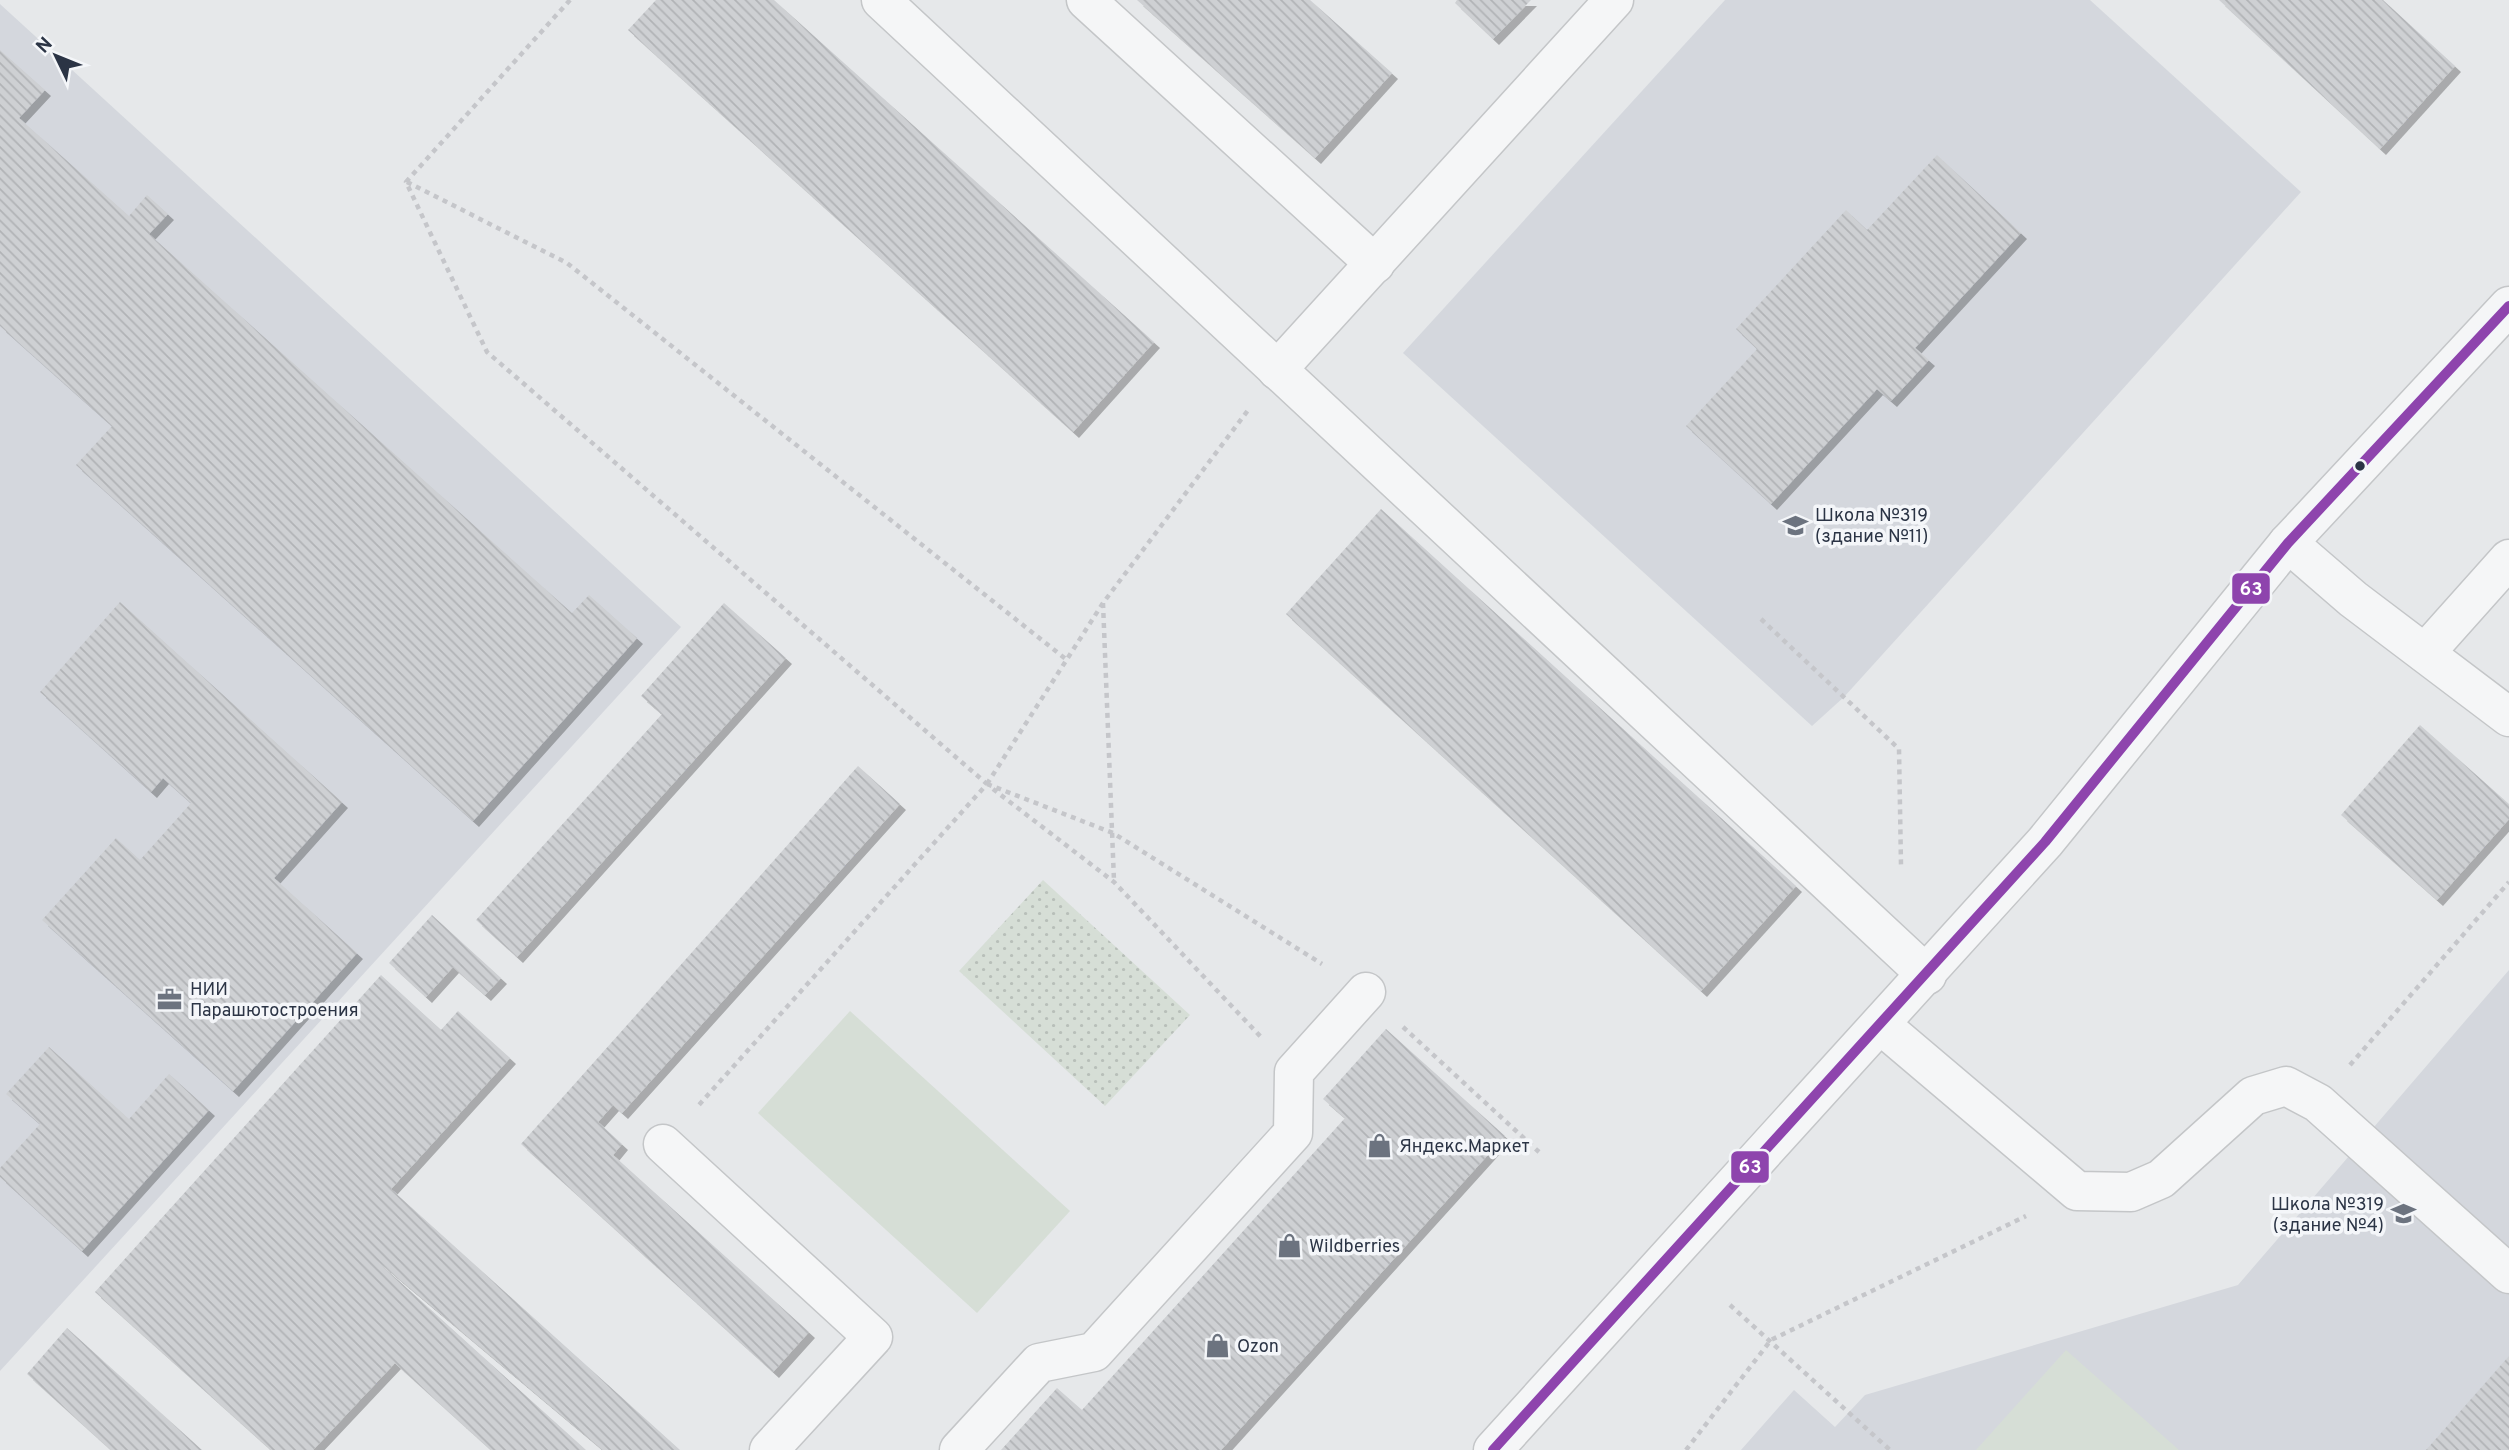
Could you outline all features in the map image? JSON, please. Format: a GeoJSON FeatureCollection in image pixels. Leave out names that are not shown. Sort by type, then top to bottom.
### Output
{"type":"FeatureCollection","features":[{"type":"Feature","properties":{"kind":"street"},"geometry":{"type":"LineString","coordinates":[[881,0],[1927,975]]}},
{"type":"Feature","properties":{"kind":"street"},"geometry":{"type":"LineString","coordinates":[[1086,0],[1375,264]]}},
{"type":"Feature","properties":{"kind":"street"},"geometry":{"type":"LineString","coordinates":[[1277,370],[1614,0]]}},
{"type":"Feature","properties":{"kind":"street"},"geometry":{"type":"LineString","coordinates":[[1493,1450],[1927,975],[2045,842],[2288,543],[2509,306]]}},
{"type":"Feature","properties":{"kind":"street"},"geometry":{"type":"LineString","coordinates":[[2288,543],[2353,599],[2509,717]]}},
{"type":"Feature","properties":{"kind":"street"},"geometry":{"type":"LineString","coordinates":[[2425,653],[2509,559]]}},
{"type":"Feature","properties":{"kind":"street"},"geometry":{"type":"LineString","coordinates":[[959,1450],[1039,1363],[1094,1352],[1293,1133],[1294,1072],[1366,992]]}},
{"type":"Feature","properties":{"kind":"street"},"geometry":{"type":"LineString","coordinates":[[1881,1025],[2077,1191],[2131,1192],[2161,1179],[2253,1096],[2286,1086],[2318,1103],[2509,1274]]}},
{"type":"Feature","properties":{"kind":"street"},"geometry":{"type":"LineString","coordinates":[[663,1144],[873,1336],[769,1450]]}},
{"type":"Feature","properties":{"kind":"path"},"geometry":{"type":"LineString","coordinates":[[406,182],[570,0]]}},
{"type":"Feature","properties":{"kind":"path"},"geometry":{"type":"LineString","coordinates":[[406,182],[567,263],[1067,660]]}},
{"type":"Feature","properties":{"kind":"path"},"geometry":{"type":"LineString","coordinates":[[406,182],[487,352],[987,784],[1114,882],[1294,1072]]}},
{"type":"Feature","properties":{"kind":"path"},"geometry":{"type":"LineString","coordinates":[[663,1144],[987,784],[1103,603],[1174,512],[1277,370]]}},
{"type":"Feature","properties":{"kind":"path"},"geometry":{"type":"LineString","coordinates":[[1103,603],[1114,882]]}},
{"type":"Feature","properties":{"kind":"path"},"geometry":{"type":"LineString","coordinates":[[1761,619],[1899,749],[1901,865]]}},
{"type":"Feature","properties":{"kind":"path"},"geometry":{"type":"LineString","coordinates":[[987,784],[1113,834],[1366,992],[1539,1152]]}},
{"type":"Feature","properties":{"kind":"path"},"geometry":{"type":"LineString","coordinates":[[2318,1103],[2509,882]]}},
{"type":"Feature","properties":{"kind":"path"},"geometry":{"type":"LineString","coordinates":[[1686,1450],[1771,1340],[2077,1191]]}},
{"type":"Feature","properties":{"kind":"path"},"geometry":{"type":"LineString","coordinates":[[1730,1305],[1890,1450]]}},
{"type":"Feature","properties":{"kind":"shaded area","name":"Школа №319 (здание №11)"},"geometry":{"type":"Polygon","coordinates":[[[1725,0],[2090,0],[2301,192],[1844,697],[1812,726],[1403,353],[1725,0]]]}},
{"type":"Feature","properties":{"kind":"shaded area","name":"НИИ Парашютостроения"},"geometry":{"type":"Polygon","coordinates":[[[0,4],[681,627],[0,1371],[0,4]]]}},
{"type":"Feature","properties":{"kind":"shaded area"},"geometry":{"type":"Polygon","coordinates":[[[1043,880],[1190,1015],[1105,1106],[959,971],[1043,880]]]}},
{"type":"Feature","properties":{"kind":"shaded area","name":"Школа №319 (здание №4)"},"geometry":{"type":"Polygon","coordinates":[[[2509,970],[2509,1450],[1741,1450],[1794,1390],[1835,1427],[1865,1395],[2238,1285],[2509,970]]]}},
{"type":"Feature","properties":{"kind":"shaded area"},"geometry":{"type":"Polygon","coordinates":[[[850,1011],[1070,1211],[977,1313],[758,1113],[850,1011]]]}},
{"type":"Feature","properties":{"kind":"shaded area"},"geometry":{"type":"Polygon","coordinates":[[[2066,1350],[2179,1450],[1976,1450],[2066,1350]]]}},
{"type":"Feature","properties":{"kind":"building"},"geometry":{"type":"Polygon","coordinates":[[[656,0],[774,0],[1154,342],[1073,432],[628,30],[656,0]]]}},
{"type":"Feature","properties":{"kind":"building"},"geometry":{"type":"Polygon","coordinates":[[[1137,0],[1310,0],[1392,73],[1315,158],[1137,0]]]}},
{"type":"Feature","properties":{"kind":"building"},"geometry":{"type":"Polygon","coordinates":[[[1457,0],[1531,0],[1493,39],[1455,3],[1457,0]]]}},
{"type":"Feature","properties":{"kind":"building"},"geometry":{"type":"Polygon","coordinates":[[[2219,0],[2383,0],[2455,66],[2380,149],[2219,0]]]}},
{"type":"Feature","properties":{"kind":"building"},"geometry":{"type":"Polygon","coordinates":[[[0,50],[45,90],[19,118],[129,216],[147,195],[168,214],[149,234],[572,613],[589,595],[637,638],[473,821],[76,465],[112,426],[0,326],[0,50]]]}},
{"type":"Feature","properties":{"kind":"building"},"geometry":{"type":"Polygon","coordinates":[[[1937,155],[2021,233],[1915,348],[1929,360],[1891,401],[1877,389],[1771,504],[1686,426],[1757,349],[1736,329],[1846,210],[1867,230],[1937,155]]]}},
{"type":"Feature","properties":{"kind":"building"},"geometry":{"type":"Polygon","coordinates":[[[1381,509],[1796,886],[1701,991],[1286,614],[1381,509]]]}},
{"type":"Feature","properties":{"kind":"building"},"geometry":{"type":"Polygon","coordinates":[[[120,602],[342,802],[274,878],[357,953],[233,1091],[42,920],[116,838],[140,860],[191,803],[163,778],[151,792],[40,692],[120,602]]]}},
{"type":"Feature","properties":{"kind":"building"},"geometry":{"type":"Polygon","coordinates":[[[724,603],[786,658],[517,957],[476,920],[662,714],[641,696],[724,603]]]}},
{"type":"Feature","properties":{"kind":"building"},"geometry":{"type":"Polygon","coordinates":[[[2420,725],[2509,804],[2509,819],[2437,900],[2341,815],[2420,725]]]}},
{"type":"Feature","properties":{"kind":"building"},"geometry":{"type":"Polygon","coordinates":[[[858,766],[900,804],[622,1113],[613,1105],[598,1122],[622,1144],[613,1155],[809,1332],[773,1372],[521,1144],[858,766]]]}},
{"type":"Feature","properties":{"kind":"building"},"geometry":{"type":"Polygon","coordinates":[[[432,915],[501,978],[485,995],[453,967],[426,997],[389,963],[432,915]]]}},
{"type":"Feature","properties":{"kind":"building"},"geometry":{"type":"Polygon","coordinates":[[[381,975],[441,1030],[458,1011],[510,1058],[391,1189],[680,1450],[603,1450],[367,1252],[586,1450],[491,1450],[395,1363],[313,1450],[271,1450],[95,1292],[381,975]]]}},
{"type":"Feature","properties":{"kind":"building"},"geometry":{"type":"Polygon","coordinates":[[[1386,1029],[1505,1136],[1221,1450],[1001,1450],[1057,1388],[1082,1410],[1345,1118],[1323,1099],[1386,1029]]]}},
{"type":"Feature","properties":{"kind":"building"},"geometry":{"type":"Polygon","coordinates":[[[49,1047],[129,1119],[169,1074],[209,1110],[82,1251],[0,1177],[0,1168],[40,1124],[6,1094],[49,1047]]]}},
{"type":"Feature","properties":{"kind":"building"},"geometry":{"type":"Polygon","coordinates":[[[67,1328],[202,1450],[111,1450],[27,1374],[67,1328]]]}},
{"type":"Feature","properties":{"kind":"building"},"geometry":{"type":"Polygon","coordinates":[[[2509,1356],[2509,1450],[2426,1450],[2509,1356]]]}},
{"type":"Feature","properties":{"kind":"transit line","name":"63"},"geometry":{"type":"LineString","coordinates":[[1493,1450],[2045,842],[2288,543],[2509,306]]}},
{"type":"Feature","properties":{"kind":"place","name":"Школа №319 (здание №11)"},"geometry":{"type":"Point","coordinates":[1795,525]}},
{"type":"Feature","properties":{"kind":"place","name":"НИИ Парашютостроения"},"geometry":{"type":"Point","coordinates":[170,999]}},
{"type":"Feature","properties":{"kind":"place","name":"Яндекс.Маркет"},"geometry":{"type":"Point","coordinates":[1379,1146]}},
{"type":"Feature","properties":{"kind":"place","name":"Школа №319 (здание №4)"},"geometry":{"type":"Point","coordinates":[2404,1214]}},
{"type":"Feature","properties":{"kind":"place","name":"Wildberries"},"geometry":{"type":"Point","coordinates":[1289,1246]}},
{"type":"Feature","properties":{"kind":"place","name":"Ozon"},"geometry":{"type":"Point","coordinates":[1217,1346]}}]}
